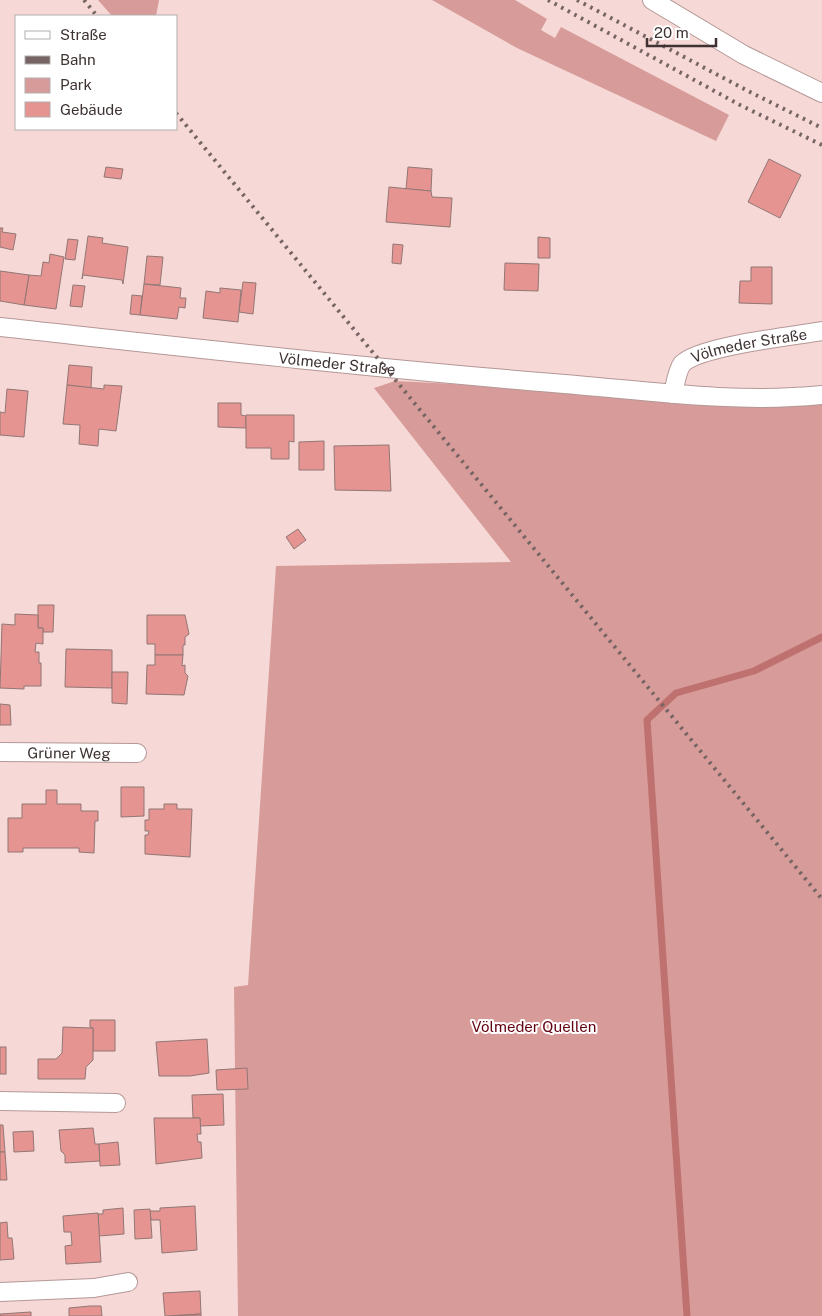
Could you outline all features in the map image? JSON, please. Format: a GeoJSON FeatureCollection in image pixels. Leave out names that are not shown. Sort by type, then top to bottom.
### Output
{"type":"FeatureCollection","features":[{"type":"Feature","properties":{"kind":"street"},"geometry":{"type":"LineString","coordinates":[[652,0],[744,55],[822,93]]}},
{"type":"Feature","properties":{"kind":"street","name":"Völmeder Straße"},"geometry":{"type":"LineString","coordinates":[[0,327],[384,368],[673,394],[788,399],[822,396]]}},
{"type":"Feature","properties":{"kind":"street","name":"Völmeder Straße"},"geometry":{"type":"LineString","coordinates":[[673,394],[681,365],[690,357],[723,348],[822,331]]}},
{"type":"Feature","properties":{"kind":"street","name":"Grüner Weg"},"geometry":{"type":"LineString","coordinates":[[0,752],[137,753]]}},
{"type":"Feature","properties":{"kind":"street"},"geometry":{"type":"LineString","coordinates":[[0,1101],[116,1103]]}},
{"type":"Feature","properties":{"kind":"street"},"geometry":{"type":"LineString","coordinates":[[0,1292],[94,1288],[128,1282]]}},
{"type":"Feature","properties":{"kind":"green space"},"geometry":{"type":"Polygon","coordinates":[[[98,0],[159,0],[156,15],[111,15],[98,0]]]}},
{"type":"Feature","properties":{"kind":"green space"},"geometry":{"type":"Polygon","coordinates":[[[432,0],[515,0],[547,19],[541,30],[555,38],[561,27],[729,115],[716,141],[517,48],[432,0]]]}},
{"type":"Feature","properties":{"kind":"green space","name":"Völmeder Quellen"},"geometry":{"type":"Polygon","coordinates":[[[395,381],[822,402],[822,1316],[238,1316],[234,987],[248,985],[276,566],[511,562],[374,388],[395,381]]]}},
{"type":"Feature","properties":{"kind":"building"},"geometry":{"type":"Polygon","coordinates":[[[769,159],[801,175],[780,218],[748,202],[769,159]]]}},
{"type":"Feature","properties":{"kind":"building"},"geometry":{"type":"Polygon","coordinates":[[[106,167],[123,169],[121,179],[104,177],[106,167]]]}},
{"type":"Feature","properties":{"kind":"building"},"geometry":{"type":"Polygon","coordinates":[[[408,167],[432,169],[431,191],[406,189],[408,167]]]}},
{"type":"Feature","properties":{"kind":"building"},"geometry":{"type":"Polygon","coordinates":[[[389,187],[431,191],[432,197],[452,198],[450,227],[386,222],[389,187]]]}},
{"type":"Feature","properties":{"kind":"building"},"geometry":{"type":"Polygon","coordinates":[[[0,228],[3,228],[2,232],[16,234],[13,250],[0,247],[0,228]]]}},
{"type":"Feature","properties":{"kind":"building"},"geometry":{"type":"Polygon","coordinates":[[[88,236],[103,238],[102,243],[128,247],[123,284],[122,280],[83,275],[82,279],[88,236]]]}},
{"type":"Feature","properties":{"kind":"building"},"geometry":{"type":"Polygon","coordinates":[[[538,237],[550,238],[550,258],[538,258],[538,237]]]}},
{"type":"Feature","properties":{"kind":"building"},"geometry":{"type":"Polygon","coordinates":[[[68,239],[78,240],[75,260],[65,259],[68,239]]]}},
{"type":"Feature","properties":{"kind":"building"},"geometry":{"type":"Polygon","coordinates":[[[393,244],[403,245],[401,264],[392,263],[393,244]]]}},
{"type":"Feature","properties":{"kind":"building"},"geometry":{"type":"Polygon","coordinates":[[[50,254],[64,257],[56,309],[24,305],[29,275],[41,276],[43,262],[49,263],[50,254]]]}},
{"type":"Feature","properties":{"kind":"building"},"geometry":{"type":"Polygon","coordinates":[[[147,256],[163,257],[160,285],[144,284],[147,256]]]}},
{"type":"Feature","properties":{"kind":"building"},"geometry":{"type":"Polygon","coordinates":[[[505,263],[539,264],[538,291],[504,290],[505,263]]]}},
{"type":"Feature","properties":{"kind":"building"},"geometry":{"type":"Polygon","coordinates":[[[751,267],[772,267],[772,304],[739,303],[740,281],[751,281],[751,267]]]}},
{"type":"Feature","properties":{"kind":"building"},"geometry":{"type":"Polygon","coordinates":[[[0,271],[29,275],[24,305],[0,301],[0,271]]]}},
{"type":"Feature","properties":{"kind":"building"},"geometry":{"type":"Polygon","coordinates":[[[243,282],[256,283],[253,314],[239,312],[243,282]]]}},
{"type":"Feature","properties":{"kind":"building"},"geometry":{"type":"Polygon","coordinates":[[[144,284],[181,288],[180,298],[186,298],[185,308],[179,307],[177,319],[140,315],[144,284]]]}},
{"type":"Feature","properties":{"kind":"building"},"geometry":{"type":"Polygon","coordinates":[[[73,285],[85,286],[82,307],[70,306],[73,285]]]}},
{"type":"Feature","properties":{"kind":"building"},"geometry":{"type":"Polygon","coordinates":[[[220,288],[241,290],[238,322],[203,318],[206,291],[220,293],[220,288]]]}},
{"type":"Feature","properties":{"kind":"building"},"geometry":{"type":"Polygon","coordinates":[[[132,295],[142,296],[140,315],[130,314],[132,295]]]}},
{"type":"Feature","properties":{"kind":"building"},"geometry":{"type":"Polygon","coordinates":[[[69,365],[92,367],[91,388],[67,385],[69,365]]]}},
{"type":"Feature","properties":{"kind":"building"},"geometry":{"type":"Polygon","coordinates":[[[67,385],[104,389],[104,385],[122,386],[116,431],[99,429],[98,446],[79,444],[80,425],[63,424],[67,385]]]}},
{"type":"Feature","properties":{"kind":"building"},"geometry":{"type":"Polygon","coordinates":[[[7,389],[28,391],[24,437],[0,435],[0,412],[5,413],[7,389]]]}},
{"type":"Feature","properties":{"kind":"building"},"geometry":{"type":"Polygon","coordinates":[[[218,403],[241,403],[241,415],[246,416],[246,428],[218,427],[218,403]]]}},
{"type":"Feature","properties":{"kind":"building"},"geometry":{"type":"Polygon","coordinates":[[[246,415],[294,415],[294,442],[289,441],[289,459],[271,459],[271,448],[246,448],[246,415]]]}},
{"type":"Feature","properties":{"kind":"building"},"geometry":{"type":"Polygon","coordinates":[[[324,441],[324,470],[299,470],[299,442],[324,441]]]}},
{"type":"Feature","properties":{"kind":"building"},"geometry":{"type":"Polygon","coordinates":[[[389,445],[391,491],[335,490],[334,446],[389,445]]]}},
{"type":"Feature","properties":{"kind":"building"},"geometry":{"type":"Polygon","coordinates":[[[298,529],[306,540],[294,549],[286,537],[298,529]]]}},
{"type":"Feature","properties":{"kind":"building"},"geometry":{"type":"Polygon","coordinates":[[[38,605],[54,605],[53,632],[43,632],[43,628],[38,628],[38,605]]]}},
{"type":"Feature","properties":{"kind":"building"},"geometry":{"type":"Polygon","coordinates":[[[15,614],[38,615],[38,628],[43,628],[43,644],[36,643],[35,652],[39,652],[39,663],[41,663],[41,686],[24,686],[24,689],[0,688],[2,624],[15,625],[15,614]]]}},
{"type":"Feature","properties":{"kind":"building"},"geometry":{"type":"Polygon","coordinates":[[[147,615],[185,615],[189,634],[185,637],[183,655],[155,655],[155,644],[147,644],[147,615]]]}},
{"type":"Feature","properties":{"kind":"building"},"geometry":{"type":"Polygon","coordinates":[[[66,649],[112,650],[112,688],[65,687],[66,649]]]}},
{"type":"Feature","properties":{"kind":"building"},"geometry":{"type":"Polygon","coordinates":[[[155,655],[183,655],[182,666],[185,665],[185,673],[188,676],[184,695],[146,694],[147,665],[155,665],[155,655]]]}},
{"type":"Feature","properties":{"kind":"building"},"geometry":{"type":"Polygon","coordinates":[[[112,672],[128,672],[127,704],[112,703],[112,672]]]}},
{"type":"Feature","properties":{"kind":"building"},"geometry":{"type":"Polygon","coordinates":[[[0,704],[10,705],[11,725],[0,725],[0,704]]]}},
{"type":"Feature","properties":{"kind":"building"},"geometry":{"type":"Polygon","coordinates":[[[121,787],[144,787],[144,816],[121,817],[121,787]]]}},
{"type":"Feature","properties":{"kind":"building"},"geometry":{"type":"Polygon","coordinates":[[[46,790],[57,790],[57,804],[81,804],[81,811],[98,811],[98,821],[95,821],[94,853],[79,852],[79,848],[23,848],[23,852],[8,852],[8,818],[22,818],[22,804],[46,804],[46,790]]]}},
{"type":"Feature","properties":{"kind":"building"},"geometry":{"type":"Polygon","coordinates":[[[164,804],[177,804],[177,809],[192,809],[190,857],[145,854],[145,835],[148,835],[149,831],[145,831],[145,820],[149,820],[149,809],[164,809],[164,804]]]}},
{"type":"Feature","properties":{"kind":"building"},"geometry":{"type":"Polygon","coordinates":[[[90,1020],[115,1020],[115,1051],[93,1051],[93,1028],[90,1027],[90,1020]]]}},
{"type":"Feature","properties":{"kind":"building"},"geometry":{"type":"Polygon","coordinates":[[[63,1027],[93,1028],[93,1060],[86,1067],[85,1079],[38,1079],[38,1059],[56,1059],[62,1053],[63,1027]]]}},
{"type":"Feature","properties":{"kind":"building"},"geometry":{"type":"Polygon","coordinates":[[[207,1039],[209,1073],[190,1076],[159,1076],[156,1042],[207,1039]]]}},
{"type":"Feature","properties":{"kind":"building"},"geometry":{"type":"Polygon","coordinates":[[[0,1047],[6,1047],[6,1074],[0,1074],[0,1047]]]}},
{"type":"Feature","properties":{"kind":"building"},"geometry":{"type":"Polygon","coordinates":[[[247,1068],[248,1089],[217,1090],[216,1070],[247,1068]]]}},
{"type":"Feature","properties":{"kind":"building"},"geometry":{"type":"Polygon","coordinates":[[[223,1094],[224,1125],[200,1126],[200,1118],[193,1118],[192,1095],[223,1094]]]}},
{"type":"Feature","properties":{"kind":"building"},"geometry":{"type":"Polygon","coordinates":[[[154,1118],[200,1118],[201,1134],[197,1134],[198,1142],[201,1142],[202,1158],[156,1164],[154,1118]]]}},
{"type":"Feature","properties":{"kind":"building"},"geometry":{"type":"Polygon","coordinates":[[[0,1125],[3,1125],[5,1152],[0,1152],[0,1125]]]}},
{"type":"Feature","properties":{"kind":"building"},"geometry":{"type":"Polygon","coordinates":[[[93,1128],[95,1144],[99,1144],[100,1161],[65,1163],[65,1155],[61,1151],[59,1130],[93,1128]]]}},
{"type":"Feature","properties":{"kind":"building"},"geometry":{"type":"Polygon","coordinates":[[[33,1131],[34,1151],[14,1152],[13,1132],[33,1131]]]}},
{"type":"Feature","properties":{"kind":"building"},"geometry":{"type":"Polygon","coordinates":[[[118,1142],[120,1165],[100,1166],[99,1144],[118,1142]]]}},
{"type":"Feature","properties":{"kind":"building"},"geometry":{"type":"Polygon","coordinates":[[[0,1152],[5,1152],[7,1180],[0,1180],[0,1152]]]}},
{"type":"Feature","properties":{"kind":"building"},"geometry":{"type":"Polygon","coordinates":[[[195,1206],[197,1250],[162,1253],[160,1220],[151,1220],[150,1211],[160,1211],[160,1208],[195,1206]]]}},
{"type":"Feature","properties":{"kind":"building"},"geometry":{"type":"Polygon","coordinates":[[[123,1208],[124,1234],[99,1236],[98,1214],[103,1214],[103,1210],[123,1208]]]}},
{"type":"Feature","properties":{"kind":"building"},"geometry":{"type":"Polygon","coordinates":[[[150,1209],[152,1238],[135,1239],[134,1210],[150,1209]]]}},
{"type":"Feature","properties":{"kind":"building"},"geometry":{"type":"Polygon","coordinates":[[[98,1213],[101,1262],[66,1264],[65,1246],[72,1245],[71,1232],[64,1232],[63,1216],[98,1213]]]}},
{"type":"Feature","properties":{"kind":"building"},"geometry":{"type":"Polygon","coordinates":[[[7,1222],[8,1238],[12,1238],[14,1259],[0,1260],[0,1223],[7,1222]]]}},
{"type":"Feature","properties":{"kind":"building"},"geometry":{"type":"Polygon","coordinates":[[[200,1291],[201,1314],[165,1316],[163,1293],[200,1291]]]}},
{"type":"Feature","properties":{"kind":"building"},"geometry":{"type":"Polygon","coordinates":[[[101,1306],[102,1316],[69,1316],[69,1308],[101,1306]]]}},
{"type":"Feature","properties":{"kind":"building"},"geometry":{"type":"Polygon","coordinates":[[[31,1312],[31,1316],[0,1316],[0,1314],[31,1312]]]}},
{"type":"Feature","properties":{"kind":"building"},"geometry":{"type":"Polygon","coordinates":[[[201,1314],[201,1316],[174,1316],[201,1314]]]}},
{"type":"Feature","properties":{"kind":"waterway"},"geometry":{"type":"LineString","coordinates":[[687,1316],[647,720],[676,693],[754,671],[822,637]]}},
{"type":"Feature","properties":{"kind":"railway"},"geometry":{"type":"LineString","coordinates":[[84,0],[96,15]]}},
{"type":"Feature","properties":{"kind":"railway"},"geometry":{"type":"LineString","coordinates":[[548,0],[740,105],[822,145]]}},
{"type":"Feature","properties":{"kind":"railway"},"geometry":{"type":"LineString","coordinates":[[577,0],[822,128]]}},
{"type":"Feature","properties":{"kind":"railway"},"geometry":{"type":"LineString","coordinates":[[178,115],[822,899]]}}]}
